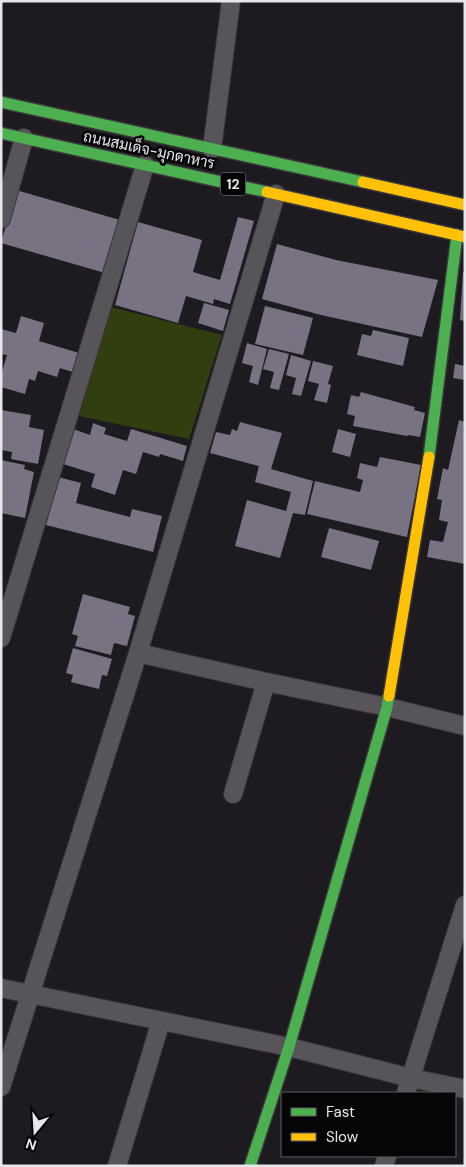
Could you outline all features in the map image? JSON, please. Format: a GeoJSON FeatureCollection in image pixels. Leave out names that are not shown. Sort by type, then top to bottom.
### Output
{"type":"FeatureCollection","features":[{"type":"Feature","properties":{"kind":"street"},"geometry":{"type":"LineString","coordinates":[[212,149],[231,1]]}},
{"type":"Feature","properties":{"kind":"street","name":"ถนนสมเด็จ-มุกดาหาร"},"geometry":{"type":"LineString","coordinates":[[1,102],[465,205]]}},
{"type":"Feature","properties":{"kind":"street","name":"ถนนสมเด็จ-มุกดาหาร"},"geometry":{"type":"LineString","coordinates":[[1,133],[461,236]]}},
{"type":"Feature","properties":{"kind":"street"},"geometry":{"type":"LineString","coordinates":[[1,219],[24,138]]}},
{"type":"Feature","properties":{"kind":"street"},"geometry":{"type":"LineString","coordinates":[[1,638],[145,165]]}},
{"type":"Feature","properties":{"kind":"street"},"geometry":{"type":"LineString","coordinates":[[1,1087],[138,653],[276,194]]}},
{"type":"Feature","properties":{"kind":"street"},"geometry":{"type":"LineString","coordinates":[[250,1166],[289,1047],[387,707],[428,475],[461,236]]}},
{"type":"Feature","properties":{"kind":"street"},"geometry":{"type":"LineString","coordinates":[[138,653],[387,707],[465,726]]}},
{"type":"Feature","properties":{"kind":"street"},"geometry":{"type":"LineString","coordinates":[[233,794],[266,682]]}},
{"type":"Feature","properties":{"kind":"street"},"geometry":{"type":"LineString","coordinates":[[408,1085],[465,905]]}},
{"type":"Feature","properties":{"kind":"street"},"geometry":{"type":"LineString","coordinates":[[1,988],[289,1047],[408,1085],[465,1089]]}},
{"type":"Feature","properties":{"kind":"street"},"geometry":{"type":"LineString","coordinates":[[117,1166],[161,1021]]}},
{"type":"Feature","properties":{"kind":"green space"},"geometry":{"type":"Polygon","coordinates":[[[111,307],[222,335],[189,439],[79,416],[111,307]]]}},
{"type":"Feature","properties":{"kind":"building"},"geometry":{"type":"Polygon","coordinates":[[[16,190],[120,220],[105,273],[1,243],[16,190]]]}},
{"type":"Feature","properties":{"kind":"building"},"geometry":{"type":"Polygon","coordinates":[[[238,217],[254,221],[230,304],[214,299],[213,304],[186,296],[178,323],[115,305],[138,222],[202,240],[193,272],[220,280],[238,217]]]}},
{"type":"Feature","properties":{"kind":"building"},"geometry":{"type":"Polygon","coordinates":[[[277,244],[336,260],[438,280],[422,337],[321,315],[262,299],[277,244]]]}},
{"type":"Feature","properties":{"kind":"building"},"geometry":{"type":"Polygon","coordinates":[[[463,272],[465,272],[465,321],[460,320],[463,272]]]}},
{"type":"Feature","properties":{"kind":"building"},"geometry":{"type":"Polygon","coordinates":[[[204,303],[229,310],[223,331],[198,323],[204,303]]]}},
{"type":"Feature","properties":{"kind":"building"},"geometry":{"type":"Polygon","coordinates":[[[265,306],[313,318],[303,355],[255,344],[265,306]]]}},
{"type":"Feature","properties":{"kind":"building"},"geometry":{"type":"Polygon","coordinates":[[[21,316],[44,323],[39,341],[79,353],[73,372],[60,368],[57,377],[38,371],[35,381],[29,379],[25,394],[1,387],[1,375],[7,355],[1,354],[1,329],[16,333],[21,316]]]}},
{"type":"Feature","properties":{"kind":"building"},"geometry":{"type":"Polygon","coordinates":[[[373,330],[409,338],[403,366],[357,355],[362,334],[371,336],[373,330]]]}},
{"type":"Feature","properties":{"kind":"building"},"geometry":{"type":"Polygon","coordinates":[[[247,343],[267,349],[258,385],[249,382],[253,366],[242,363],[247,343]]]}},
{"type":"Feature","properties":{"kind":"building"},"geometry":{"type":"Polygon","coordinates":[[[269,349],[289,354],[279,390],[270,388],[274,372],[263,369],[269,349]]]}},
{"type":"Feature","properties":{"kind":"building"},"geometry":{"type":"Polygon","coordinates":[[[291,355],[311,361],[301,396],[292,394],[296,378],[286,375],[291,355]]]}},
{"type":"Feature","properties":{"kind":"building"},"geometry":{"type":"Polygon","coordinates":[[[313,361],[333,366],[328,384],[331,385],[327,403],[314,400],[319,384],[308,381],[313,361]]]}},
{"type":"Feature","properties":{"kind":"building"},"geometry":{"type":"Polygon","coordinates":[[[455,364],[465,366],[465,380],[453,378],[455,364]]]}},
{"type":"Feature","properties":{"kind":"building"},"geometry":{"type":"Polygon","coordinates":[[[361,392],[415,407],[414,410],[425,413],[420,437],[353,426],[355,416],[347,414],[351,395],[359,397],[361,392]]]}},
{"type":"Feature","properties":{"kind":"building"},"geometry":{"type":"Polygon","coordinates":[[[1,410],[31,415],[29,427],[44,430],[38,464],[11,459],[12,452],[1,450],[1,410]]]}},
{"type":"Feature","properties":{"kind":"building"},"geometry":{"type":"Polygon","coordinates":[[[459,420],[465,422],[465,564],[427,557],[430,540],[443,542],[448,522],[439,520],[442,500],[437,499],[443,468],[448,470],[459,420]]]}},
{"type":"Feature","properties":{"kind":"building"},"geometry":{"type":"Polygon","coordinates":[[[240,422],[282,433],[271,469],[313,481],[305,515],[293,513],[280,558],[235,546],[247,500],[286,511],[291,492],[255,482],[259,466],[210,453],[216,432],[230,435],[232,429],[237,431],[240,422]]]}},
{"type":"Feature","properties":{"kind":"building"},"geometry":{"type":"Polygon","coordinates":[[[93,423],[106,428],[104,434],[127,441],[131,429],[187,446],[183,461],[160,454],[159,457],[143,452],[136,474],[123,470],[115,495],[91,487],[95,474],[63,464],[73,429],[90,435],[93,423]]]}},
{"type":"Feature","properties":{"kind":"building"},"geometry":{"type":"Polygon","coordinates":[[[338,429],[356,434],[350,457],[332,452],[338,429]]]}},
{"type":"Feature","properties":{"kind":"building"},"geometry":{"type":"Polygon","coordinates":[[[380,457],[421,465],[407,537],[307,514],[315,481],[360,492],[363,480],[357,478],[360,463],[377,467],[380,457]]]}},
{"type":"Feature","properties":{"kind":"building"},"geometry":{"type":"Polygon","coordinates":[[[1,460],[25,465],[24,469],[34,472],[25,518],[1,513],[1,460]]]}},
{"type":"Feature","properties":{"kind":"building"},"geometry":{"type":"Polygon","coordinates":[[[58,477],[81,483],[76,503],[130,517],[132,509],[162,516],[153,552],[46,525],[58,477]]]}},
{"type":"Feature","properties":{"kind":"building"},"geometry":{"type":"Polygon","coordinates":[[[329,528],[379,541],[371,570],[321,557],[329,528]]]}},
{"type":"Feature","properties":{"kind":"building"},"geometry":{"type":"Polygon","coordinates":[[[83,594],[130,607],[128,614],[135,616],[127,646],[114,643],[111,655],[75,646],[78,636],[72,634],[83,594]]]}},
{"type":"Feature","properties":{"kind":"building"},"geometry":{"type":"Polygon","coordinates":[[[73,648],[112,659],[107,676],[102,675],[99,689],[71,682],[73,675],[66,673],[73,648]]]}},
{"type":"Feature","properties":{"kind":"traffic: fast"},"geometry":{"type":"LineString","coordinates":[[1,102],[363,182]]}},
{"type":"Feature","properties":{"kind":"traffic: fast"},"geometry":{"type":"LineString","coordinates":[[1,133],[267,192]]}},
{"type":"Feature","properties":{"kind":"traffic: fast"},"geometry":{"type":"LineString","coordinates":[[429,457],[457,235]]}},
{"type":"Feature","properties":{"kind":"traffic: fast"},"geometry":{"type":"LineString","coordinates":[[250,1166],[289,1047],[389,696]]}},
{"type":"Feature","properties":{"kind":"traffic: slow"},"geometry":{"type":"LineString","coordinates":[[363,182],[465,205]]}},
{"type":"Feature","properties":{"kind":"traffic: slow"},"geometry":{"type":"LineString","coordinates":[[267,192],[465,237]]}},
{"type":"Feature","properties":{"kind":"traffic: slow"},"geometry":{"type":"LineString","coordinates":[[389,696],[429,457]]}}]}
